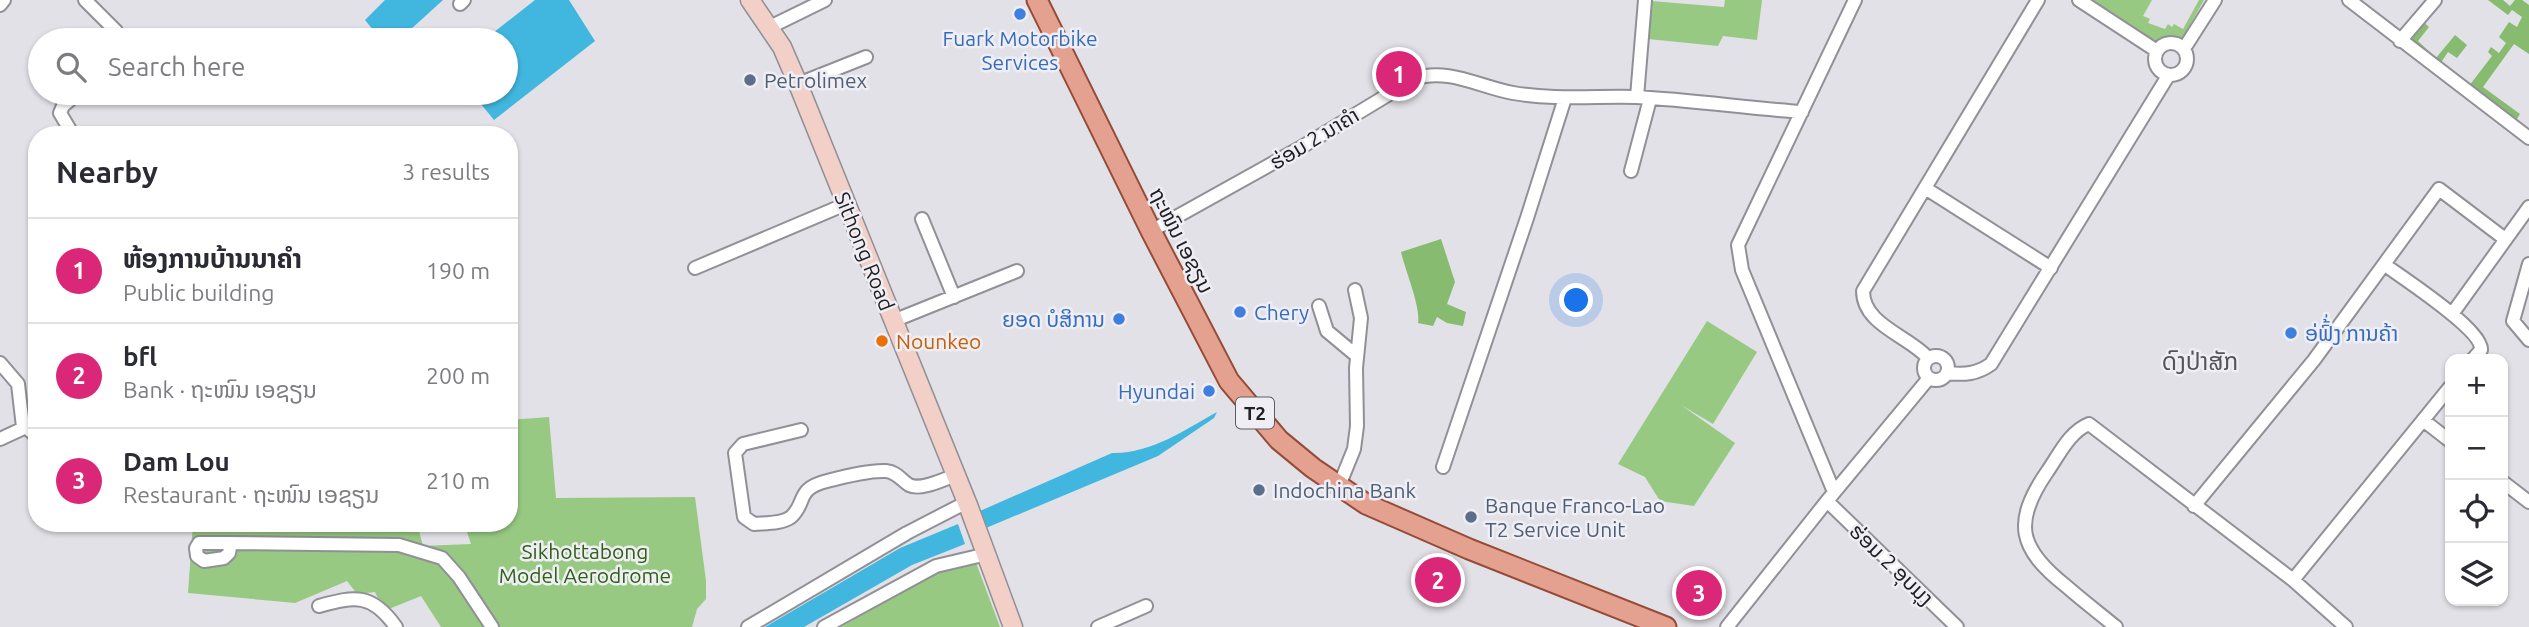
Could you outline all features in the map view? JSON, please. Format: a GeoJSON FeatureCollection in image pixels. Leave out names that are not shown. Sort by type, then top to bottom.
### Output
{"type":"FeatureCollection","features":[{"type":"Feature","properties":{"kind":"main road","name":"Sithong Road"},"geometry":{"type":"LineString","coordinates":[[750,0],[782,47],[798,84],[968,503],[1013,627]]}},
{"type":"Feature","properties":{"kind":"main road","name":"ຖະໜົນ ເອຊຽນ"},"geometry":{"type":"LineString","coordinates":[[1037,0],[1151,231],[1229,381],[1279,440],[1366,504],[1469,549],[1666,627]]}},
{"type":"Feature","properties":{"kind":"street"},"geometry":{"type":"LineString","coordinates":[[0,5],[4,0]]}},
{"type":"Feature","properties":{"kind":"street"},"geometry":{"type":"LineString","coordinates":[[85,0],[113,28]]}},
{"type":"Feature","properties":{"kind":"street"},"geometry":{"type":"LineString","coordinates":[[770,27],[825,0]]}},
{"type":"Feature","properties":{"kind":"street"},"geometry":{"type":"LineString","coordinates":[[1631,171],[1644,98],[1645,0]]}},
{"type":"Feature","properties":{"kind":"street"},"geometry":{"type":"LineString","coordinates":[[1830,497],[1742,270],[1738,245],[1855,0]]}},
{"type":"Feature","properties":{"kind":"street"},"geometry":{"type":"LineString","coordinates":[[1928,358],[1918,347],[1874,317],[1865,307],[1863,291],[2038,0]]}},
{"type":"Feature","properties":{"kind":"street"},"geometry":{"type":"LineString","coordinates":[[2078,0],[2157,51]]}},
{"type":"Feature","properties":{"kind":"street"},"geometry":{"type":"LineString","coordinates":[[2183,48],[2215,0]]}},
{"type":"Feature","properties":{"kind":"street"},"geometry":{"type":"LineString","coordinates":[[2400,41],[2434,0]]}},
{"type":"Feature","properties":{"kind":"street"},"geometry":{"type":"LineString","coordinates":[[2353,1],[2400,41],[2529,138]]}},
{"type":"Feature","properties":{"kind":"street"},"geometry":{"type":"LineString","coordinates":[[1947,373],[1966,374],[1992,364],[2168,76],[2179,74],[2186,66],[2187,55],[2183,48],[2170,43],[2160,46],[2156,66],[2168,76]]}},
{"type":"Feature","properties":{"kind":"street"},"geometry":{"type":"LineString","coordinates":[[798,84],[866,57]]}},
{"type":"Feature","properties":{"kind":"street","name":"ຮ່ອມ 2 ນາຄຳ"},"geometry":{"type":"LineString","coordinates":[[1151,231],[1424,75],[1454,77],[1513,93],[1644,98],[1802,112]]}},
{"type":"Feature","properties":{"kind":"street"},"geometry":{"type":"LineString","coordinates":[[1443,467],[1565,97]]}},
{"type":"Feature","properties":{"kind":"street"},"geometry":{"type":"LineString","coordinates":[[64,105],[60,113],[68,126]]}},
{"type":"Feature","properties":{"kind":"street"},"geometry":{"type":"LineString","coordinates":[[1925,188],[2051,268]]}},
{"type":"Feature","properties":{"kind":"street"},"geometry":{"type":"LineString","coordinates":[[2194,506],[2298,380],[2439,189],[2505,239]]}},
{"type":"Feature","properties":{"kind":"street"},"geometry":{"type":"LineString","coordinates":[[695,268],[846,204]]}},
{"type":"Feature","properties":{"kind":"street"},"geometry":{"type":"LineString","coordinates":[[2452,314],[2529,207]]}},
{"type":"Feature","properties":{"kind":"street"},"geometry":{"type":"LineString","coordinates":[[922,219],[954,297]]}},
{"type":"Feature","properties":{"kind":"street"},"geometry":{"type":"LineString","coordinates":[[2529,264],[2524,300],[2513,321],[2529,340]]}},
{"type":"Feature","properties":{"kind":"street"},"geometry":{"type":"LineString","coordinates":[[2385,265],[2452,314],[2480,341],[2481,350],[2477,354]]}},
{"type":"Feature","properties":{"kind":"street"},"geometry":{"type":"LineString","coordinates":[[894,321],[1017,271]]}},
{"type":"Feature","properties":{"kind":"street"},"geometry":{"type":"LineString","coordinates":[[1339,485],[1356,437],[1357,356],[1361,318],[1354,289]]}},
{"type":"Feature","properties":{"kind":"street"},"geometry":{"type":"LineString","coordinates":[[1319,306],[1327,331],[1357,356]]}},
{"type":"Feature","properties":{"kind":"street"},"geometry":{"type":"LineString","coordinates":[[1935,355],[1943,358],[1948,364],[1947,373],[1942,379],[1929,378],[1923,369],[1928,358],[1935,355]]}},
{"type":"Feature","properties":{"kind":"street"},"geometry":{"type":"LineString","coordinates":[[0,363],[18,384],[23,427]]}},
{"type":"Feature","properties":{"kind":"street"},"geometry":{"type":"LineString","coordinates":[[1727,627],[1929,378]]}},
{"type":"Feature","properties":{"kind":"street"},"geometry":{"type":"LineString","coordinates":[[2293,580],[2445,393]]}},
{"type":"Feature","properties":{"kind":"street"},"geometry":{"type":"LineString","coordinates":[[2423,420],[2445,437]]}},
{"type":"Feature","properties":{"kind":"street"},"geometry":{"type":"LineString","coordinates":[[2116,627],[2038,563],[2026,536],[2026,514],[2037,487],[2073,434],[2089,424],[2293,580],[2346,627]]}},
{"type":"Feature","properties":{"kind":"street"},"geometry":{"type":"LineString","coordinates":[[0,439],[23,427],[28,428]]}},
{"type":"Feature","properties":{"kind":"street"},"geometry":{"type":"LineString","coordinates":[[801,429],[743,444],[735,453],[744,517],[754,524],[781,521],[792,516],[803,493],[813,485],[828,481],[885,471],[895,473],[909,485],[918,487],[956,475]]}},
{"type":"Feature","properties":{"kind":"street"},"geometry":{"type":"LineString","coordinates":[[2508,486],[2529,502]]}},
{"type":"Feature","properties":{"kind":"street","name":"ຮ່ອມ 2 ອຸບມຸງ"},"geometry":{"type":"LineString","coordinates":[[1830,497],[1957,627]]}},
{"type":"Feature","properties":{"kind":"street"},"geometry":{"type":"LineString","coordinates":[[748,627],[907,533],[968,503]]}},
{"type":"Feature","properties":{"kind":"street"},"geometry":{"type":"LineString","coordinates":[[231,543],[399,545],[442,558],[459,577],[492,627]]}},
{"type":"Feature","properties":{"kind":"street"},"geometry":{"type":"LineString","coordinates":[[824,627],[936,566],[987,554]]}},
{"type":"Feature","properties":{"kind":"street"},"geometry":{"type":"LineString","coordinates":[[319,606],[349,597],[357,598],[381,610],[396,627]]}},
{"type":"Feature","properties":{"kind":"street"},"geometry":{"type":"LineString","coordinates":[[1098,627],[1146,606]]}},
{"type":"Feature","properties":{"kind":"green space"},"geometry":{"type":"Polygon","coordinates":[[[1725,0],[1762,0],[1757,40],[1723,36],[1718,46],[1648,39],[1651,1],[1724,7],[1725,0]]]}},
{"type":"Feature","properties":{"kind":"green space"},"geometry":{"type":"Polygon","coordinates":[[[2088,0],[2152,0],[2143,16],[2150,19],[2148,23],[2165,29],[2168,24],[2172,27],[2174,24],[2183,29],[2199,0],[2204,0],[2182,39],[2172,37],[2156,43],[2088,0]]]}},
{"type":"Feature","properties":{"kind":"green space"},"geometry":{"type":"Polygon","coordinates":[[[2488,0],[2503,0],[2510,6],[2515,0],[2522,0],[2529,5],[2529,54],[2514,44],[2483,87],[2520,114],[2515,122],[2469,86],[2492,56],[2488,52],[2491,47],[2499,53],[2506,43],[2499,37],[2509,22],[2517,27],[2522,17],[2512,10],[2508,15],[2488,0]]]}},
{"type":"Feature","properties":{"kind":"green space"},"geometry":{"type":"Polygon","coordinates":[[[2416,15],[2429,27],[2418,41],[2436,58],[2455,35],[2467,45],[2457,58],[2448,52],[2440,64],[2402,33],[2416,15]]]}},
{"type":"Feature","properties":{"kind":"green space"},"geometry":{"type":"Polygon","coordinates":[[[1441,239],[1455,282],[1447,304],[1466,312],[1463,326],[1447,323],[1437,317],[1433,326],[1418,323],[1415,298],[1401,252],[1441,239]]]}},
{"type":"Feature","properties":{"kind":"green space"},"geometry":{"type":"Polygon","coordinates":[[[1707,321],[1757,352],[1713,424],[1681,405],[1735,443],[1694,506],[1660,501],[1645,477],[1618,464],[1707,321]]]}},
{"type":"Feature","properties":{"kind":"green space","name":"Sikhottabong Model Aerodrome"},"geometry":{"type":"Polygon","coordinates":[[[549,417],[556,498],[695,497],[706,599],[697,609],[692,627],[441,627],[421,596],[384,611],[375,592],[357,594],[347,581],[295,603],[188,593],[192,532],[419,532],[423,546],[471,544],[467,532],[518,532],[518,419],[549,417]]]}},
{"type":"Feature","properties":{"kind":"green space"},"geometry":{"type":"Polygon","coordinates":[[[975,560],[1000,627],[841,627],[937,573],[975,560]]]}},
{"type":"Feature","properties":{"kind":"water"},"geometry":{"type":"Polygon","coordinates":[[[385,0],[443,0],[412,28],[371,28],[365,20],[385,0]]]}},
{"type":"Feature","properties":{"kind":"water"},"geometry":{"type":"Polygon","coordinates":[[[535,0],[569,0],[595,41],[518,101],[518,28],[499,28],[535,0]]]}},
{"type":"Feature","properties":{"kind":"water"},"geometry":{"type":"Polygon","coordinates":[[[482,105],[513,105],[494,120],[482,105]]]}},
{"type":"Feature","properties":{"kind":"water"},"geometry":{"type":"Polygon","coordinates":[[[1217,412],[1214,418],[1158,456],[986,528],[980,511],[1112,453],[1140,450],[1153,445],[1217,412]]]}},
{"type":"Feature","properties":{"kind":"water"},"geometry":{"type":"Polygon","coordinates":[[[958,524],[965,544],[912,565],[804,627],[765,627],[900,548],[958,524]]]}},
{"type":"Feature","properties":{"kind":"place","name":"Fuark Motorbike Services"},"geometry":{"type":"Point","coordinates":[1020,14]}},
{"type":"Feature","properties":{"kind":"place","name":"ຫ້ອງການບ້ານນາຄໍາ"},"geometry":{"type":"Point","coordinates":[1399,74]}},
{"type":"Feature","properties":{"kind":"place","name":"Petrolimex"},"geometry":{"type":"Point","coordinates":[750,80]}},
{"type":"Feature","properties":{"kind":"place","name":"Chery"},"geometry":{"type":"Point","coordinates":[1240,312]}},
{"type":"Feature","properties":{"kind":"place","name":"ຍອດ ບໍສິການ"},"geometry":{"type":"Point","coordinates":[1119,319]}},
{"type":"Feature","properties":{"kind":"place","name":"ອ່ຟົ້່ງ ການຄ້າ"},"geometry":{"type":"Point","coordinates":[2291,333]}},
{"type":"Feature","properties":{"kind":"place","name":"Nounkeo"},"geometry":{"type":"Point","coordinates":[882,341]}},
{"type":"Feature","properties":{"kind":"place","name":"Hyundai"},"geometry":{"type":"Point","coordinates":[1209,391]}},
{"type":"Feature","properties":{"kind":"place","name":"Indochina Bank"},"geometry":{"type":"Point","coordinates":[1259,490]}},
{"type":"Feature","properties":{"kind":"place","name":"Banque Franco-Lao T2 Service Unit"},"geometry":{"type":"Point","coordinates":[1471,517]}},
{"type":"Feature","properties":{"kind":"place","name":"bfl"},"geometry":{"type":"Point","coordinates":[1438,580]}},
{"type":"Feature","properties":{"kind":"place","name":"Dam Lou"},"geometry":{"type":"Point","coordinates":[1699,593]}},
{"type":"Feature","properties":{"kind":"district","name":"ດົງປ່າສັກ"},"geometry":{"type":"Point","coordinates":[2200,361]}}]}
